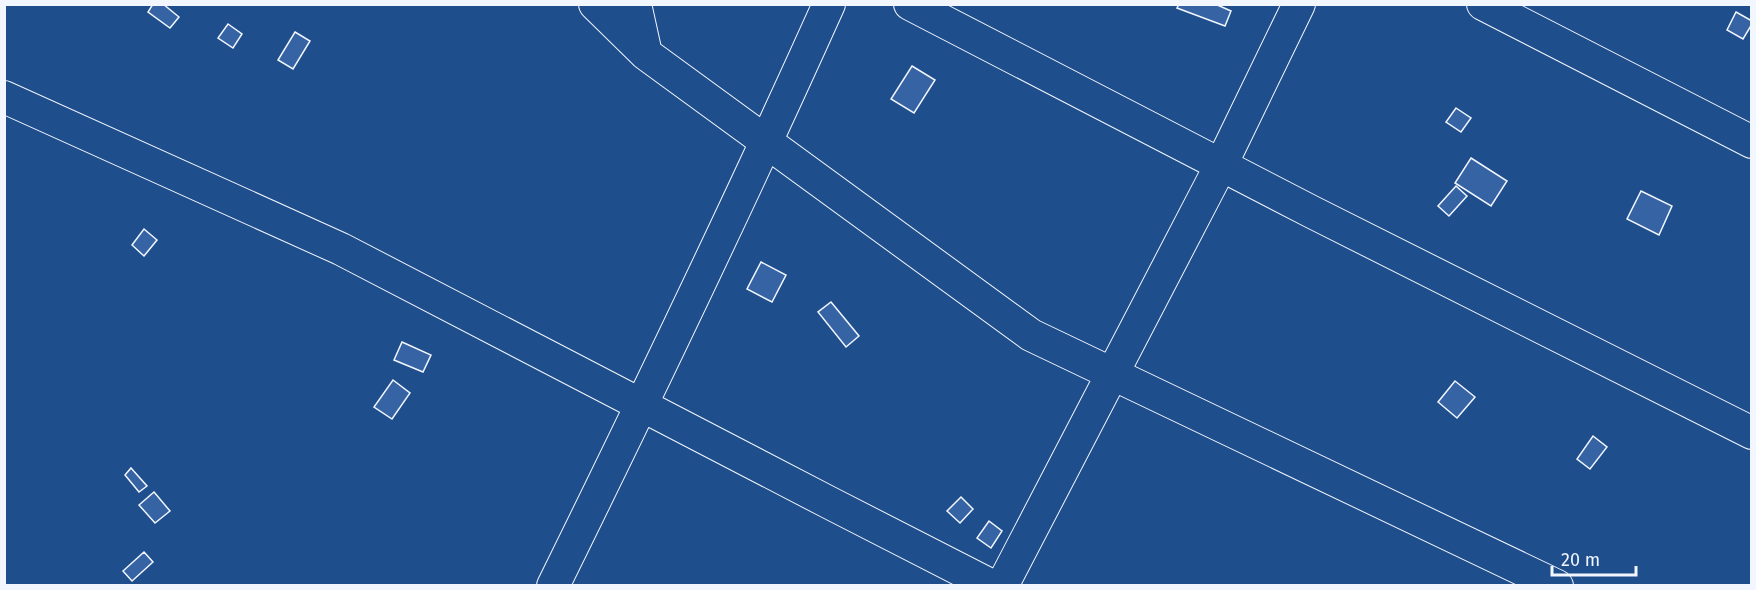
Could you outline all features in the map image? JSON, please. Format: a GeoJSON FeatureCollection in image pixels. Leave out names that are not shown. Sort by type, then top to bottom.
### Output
{"type":"FeatureCollection","features":[{"type":"Feature","properties":{"kind":"street"},"geometry":{"type":"LineString","coordinates":[[595,4],[646,54],[1031,335],[1557,585]]}},
{"type":"Feature","properties":{"kind":"street"},"geometry":{"type":"LineString","coordinates":[[635,4],[646,54]]}},
{"type":"Feature","properties":{"kind":"street"},"geometry":{"type":"LineString","coordinates":[[553,585],[767,143],[829,4]]}},
{"type":"Feature","properties":{"kind":"street"},"geometry":{"type":"LineString","coordinates":[[910,4],[1221,165],[1752,433]]}},
{"type":"Feature","properties":{"kind":"street"},"geometry":{"type":"LineString","coordinates":[[1002,585],[1221,165],[1299,4]]}},
{"type":"Feature","properties":{"kind":"street"},"geometry":{"type":"LineString","coordinates":[[1483,4],[1752,142]]}},
{"type":"Feature","properties":{"kind":"street"},"geometry":{"type":"LineString","coordinates":[[4,97],[341,249],[992,585]]}},
{"type":"Feature","properties":{"kind":"building"},"geometry":{"type":"Polygon","coordinates":[[[153,4],[163,4],[179,17],[170,28],[148,12],[153,4]]]}},
{"type":"Feature","properties":{"kind":"building"},"geometry":{"type":"Polygon","coordinates":[[[1179,4],[1215,4],[1231,11],[1225,26],[1177,8],[1179,4]]]}},
{"type":"Feature","properties":{"kind":"building"},"geometry":{"type":"Polygon","coordinates":[[[1736,12],[1752,21],[1743,39],[1727,30],[1736,12]]]}},
{"type":"Feature","properties":{"kind":"building"},"geometry":{"type":"Polygon","coordinates":[[[228,24],[242,34],[233,48],[218,38],[228,24]]]}},
{"type":"Feature","properties":{"kind":"building"},"geometry":{"type":"Polygon","coordinates":[[[295,32],[310,41],[293,69],[278,60],[295,32]]]}},
{"type":"Feature","properties":{"kind":"building"},"geometry":{"type":"Polygon","coordinates":[[[912,66],[935,80],[914,113],[891,99],[912,66]]]}},
{"type":"Feature","properties":{"kind":"building"},"geometry":{"type":"Polygon","coordinates":[[[1456,108],[1471,118],[1461,132],[1446,122],[1456,108]]]}},
{"type":"Feature","properties":{"kind":"building"},"geometry":{"type":"Polygon","coordinates":[[[1471,158],[1507,181],[1491,206],[1455,183],[1471,158]]]}},
{"type":"Feature","properties":{"kind":"building"},"geometry":{"type":"Polygon","coordinates":[[[1456,186],[1467,196],[1449,216],[1438,206],[1456,186]]]}},
{"type":"Feature","properties":{"kind":"building"},"geometry":{"type":"Polygon","coordinates":[[[1641,191],[1672,206],[1659,235],[1627,219],[1641,191]]]}},
{"type":"Feature","properties":{"kind":"building"},"geometry":{"type":"Polygon","coordinates":[[[144,229],[157,240],[144,256],[132,245],[144,229]]]}},
{"type":"Feature","properties":{"kind":"building"},"geometry":{"type":"Polygon","coordinates":[[[761,262],[786,275],[772,302],[747,289],[761,262]]]}},
{"type":"Feature","properties":{"kind":"building"},"geometry":{"type":"Polygon","coordinates":[[[831,302],[859,336],[846,347],[818,312],[831,302]]]}},
{"type":"Feature","properties":{"kind":"building"},"geometry":{"type":"Polygon","coordinates":[[[402,342],[431,355],[423,372],[394,360],[402,342]]]}},
{"type":"Feature","properties":{"kind":"building"},"geometry":{"type":"Polygon","coordinates":[[[393,380],[410,393],[392,419],[374,407],[393,380]]]}},
{"type":"Feature","properties":{"kind":"building"},"geometry":{"type":"Polygon","coordinates":[[[1455,381],[1475,397],[1457,418],[1438,402],[1455,381]]]}},
{"type":"Feature","properties":{"kind":"building"},"geometry":{"type":"Polygon","coordinates":[[[1593,436],[1607,447],[1590,469],[1577,459],[1593,436]]]}},
{"type":"Feature","properties":{"kind":"building"},"geometry":{"type":"Polygon","coordinates":[[[131,468],[147,486],[139,492],[125,475],[131,468]]]}},
{"type":"Feature","properties":{"kind":"building"},"geometry":{"type":"Polygon","coordinates":[[[154,492],[170,511],[155,523],[139,505],[154,492]]]}},
{"type":"Feature","properties":{"kind":"building"},"geometry":{"type":"Polygon","coordinates":[[[961,497],[973,509],[960,523],[947,511],[961,497]]]}},
{"type":"Feature","properties":{"kind":"building"},"geometry":{"type":"Polygon","coordinates":[[[989,521],[1002,531],[991,548],[977,538],[989,521]]]}},
{"type":"Feature","properties":{"kind":"building"},"geometry":{"type":"Polygon","coordinates":[[[144,552],[153,562],[132,581],[123,571],[144,552]]]}}]}
